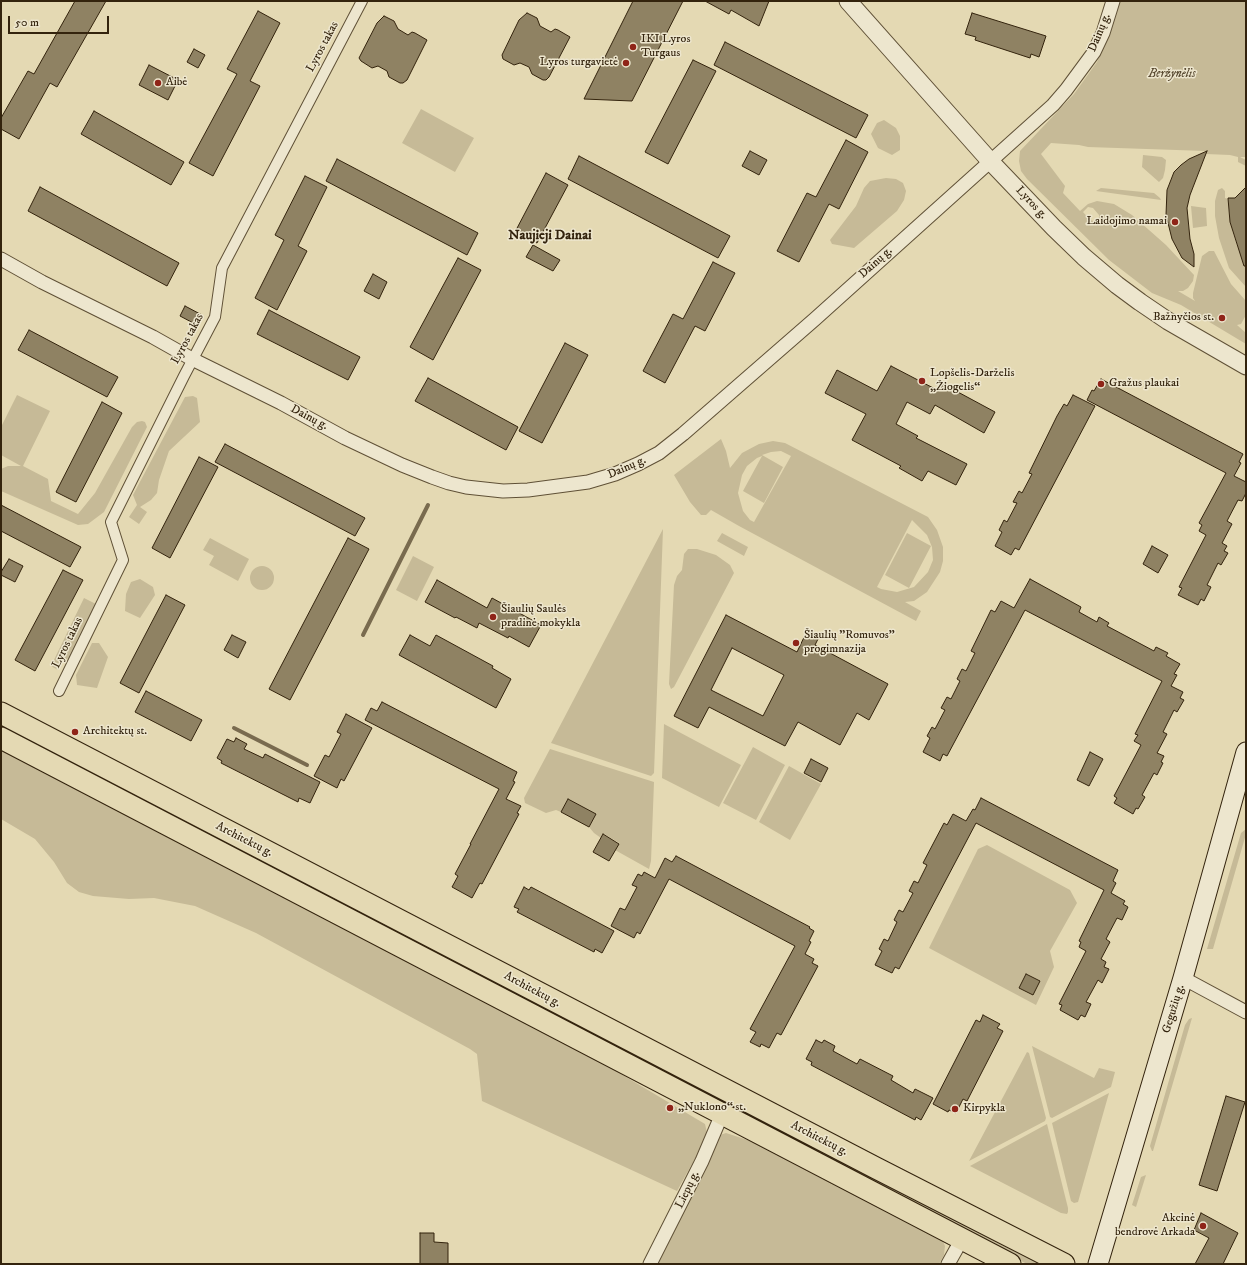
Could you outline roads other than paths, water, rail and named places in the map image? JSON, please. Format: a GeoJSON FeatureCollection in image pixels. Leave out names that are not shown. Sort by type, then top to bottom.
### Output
{"type":"FeatureCollection","features":[{"type":"Feature","properties":{"kind":"main road","name":"Architektų g."},"geometry":{"type":"LineString","coordinates":[[1,713],[868,1165],[1064,1264]]}},
{"type":"Feature","properties":{"kind":"main road","name":"Architektų g."},"geometry":{"type":"LineString","coordinates":[[1,738],[1010,1264]]}},
{"type":"Feature","properties":{"kind":"main road","name":"Gegužių g."},"geometry":{"type":"LineString","coordinates":[[1098,1264],[1183,978],[1246,752]]}},
{"type":"Feature","properties":{"kind":"main road"},"geometry":{"type":"LineString","coordinates":[[519,1007],[528,987]]}},
{"type":"Feature","properties":{"kind":"street","name":"Lyros takas"},"geometry":{"type":"LineString","coordinates":[[59,691],[123,560],[111,522],[215,317],[222,268],[362,1]]}},
{"type":"Feature","properties":{"kind":"street","name":"Lyros g."},"geometry":{"type":"LineString","coordinates":[[848,1],[990,161],[1054,228],[1117,285],[1168,321],[1246,366]]}},
{"type":"Feature","properties":{"kind":"street","name":"Dainų g."},"geometry":{"type":"LineString","coordinates":[[1,259],[42,282],[153,337],[192,360],[281,403],[345,438],[402,465],[449,483],[466,487],[503,491],[528,490],[588,482],[615,474],[638,464],[659,453],[684,434],[810,323],[1052,105],[1066,90],[1094,52],[1103,32],[1113,1]]}},
{"type":"Feature","properties":{"kind":"street"},"geometry":{"type":"LineString","coordinates":[[1183,978],[1246,1012]]}},
{"type":"Feature","properties":{"kind":"street","name":"Liepų g."},"geometry":{"type":"LineString","coordinates":[[650,1264],[696,1174],[722,1114]]}},
{"type":"Feature","properties":{"kind":"street"},"geometry":{"type":"LineString","coordinates":[[948,1264],[962,1239]]}},
{"type":"Feature","properties":{"kind":"waterway"},"geometry":{"type":"LineString","coordinates":[[363,635],[428,505]]}},
{"type":"Feature","properties":{"kind":"waterway"},"geometry":{"type":"LineString","coordinates":[[234,728],[307,765]]}},
{"type":"Feature","properties":{"kind":"place","name":"IKI Lyros Turgaus"},"geometry":{"type":"Point","coordinates":[633,47]}},
{"type":"Feature","properties":{"kind":"place","name":"Lyros turgavietė"},"geometry":{"type":"Point","coordinates":[626,63]}},
{"type":"Feature","properties":{"kind":"place","name":"Aibė"},"geometry":{"type":"Point","coordinates":[158,83]}},
{"type":"Feature","properties":{"kind":"place","name":"Laidojimo namai"},"geometry":{"type":"Point","coordinates":[1175,222]}},
{"type":"Feature","properties":{"kind":"place","name":"Bažnyčios st."},"geometry":{"type":"Point","coordinates":[1222,318]}},
{"type":"Feature","properties":{"kind":"place","name":"Lopšelis-Darželis „Žiogelis“"},"geometry":{"type":"Point","coordinates":[922,381]}},
{"type":"Feature","properties":{"kind":"place","name":"Gražus plaukai"},"geometry":{"type":"Point","coordinates":[1101,384]}},
{"type":"Feature","properties":{"kind":"place","name":"Šiaulių Saulės pradinė mokykla"},"geometry":{"type":"Point","coordinates":[493,617]}},
{"type":"Feature","properties":{"kind":"place","name":"Šiaulių \"Romuvos\" progimnazija"},"geometry":{"type":"Point","coordinates":[796,643]}},
{"type":"Feature","properties":{"kind":"place","name":"Architektų st."},"geometry":{"type":"Point","coordinates":[75,732]}},
{"type":"Feature","properties":{"kind":"place","name":"„Nuklono“ st."},"geometry":{"type":"Point","coordinates":[670,1108]}},
{"type":"Feature","properties":{"kind":"place","name":"Kirpykla"},"geometry":{"type":"Point","coordinates":[955,1109]}},
{"type":"Feature","properties":{"kind":"place","name":"Akcinė bendrovė Arkada"},"geometry":{"type":"Point","coordinates":[1203,1226]}},
{"type":"Feature","properties":{"kind":"district","name":"Naujieji Dainai"},"geometry":{"type":"Point","coordinates":[550,236]}},
{"type":"Feature","properties":{"kind":"park label","name":"Beržynėlis"},"geometry":{"type":"Point","coordinates":[1172,75]}}]}
